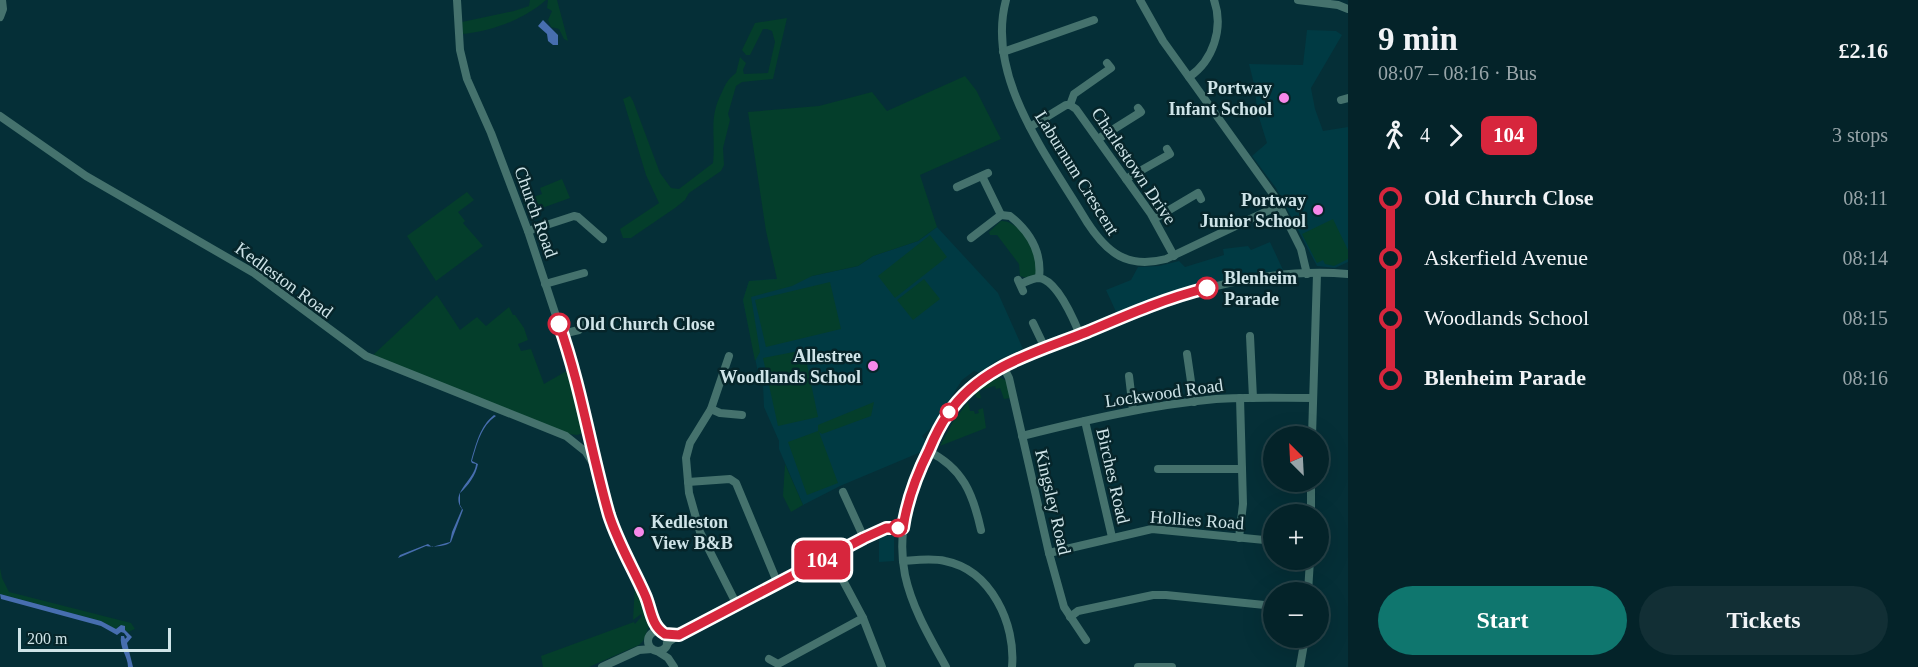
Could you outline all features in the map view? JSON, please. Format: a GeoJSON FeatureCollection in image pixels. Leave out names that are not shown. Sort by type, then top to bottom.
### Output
{"type":"FeatureCollection","features":[{"type":"Feature","properties":{"kind":"street"},"geometry":{"type":"LineString","coordinates":[[0,17],[3,9],[2,0]]}},
{"type":"Feature","properties":{"kind":"street","name":"Church Road"},"geometry":{"type":"LineString","coordinates":[[457,0],[462,64],[528,231],[562,334],[589,437]]}},
{"type":"Feature","properties":{"kind":"street","name":"Laburnum Crescent"},"geometry":{"type":"LineString","coordinates":[[1006,0],[1002,25],[1003,52],[1016,102],[1102,244],[1119,256],[1136,261],[1154,262],[1174,256],[1280,205]]}},
{"type":"Feature","properties":{"kind":"street"},"geometry":{"type":"LineString","coordinates":[[1140,0],[1156,31],[1280,205],[1301,249],[1306,274]]}},
{"type":"Feature","properties":{"kind":"street"},"geometry":{"type":"LineString","coordinates":[[1189,77],[1206,60],[1216,43],[1218,10],[1214,0]]}},
{"type":"Feature","properties":{"kind":"street"},"geometry":{"type":"LineString","coordinates":[[1298,0],[1338,5],[1348,9]]}},
{"type":"Feature","properties":{"kind":"street"},"geometry":{"type":"LineString","coordinates":[[1003,52],[1077,23],[1094,20]]}},
{"type":"Feature","properties":{"kind":"street"},"geometry":{"type":"LineString","coordinates":[[1070,105],[1074,94],[1111,69],[1107,63]]}},
{"type":"Feature","properties":{"kind":"street","name":"Charlestown Drive"},"geometry":{"type":"LineString","coordinates":[[1030,127],[1070,105],[1080,112],[1154,219],[1174,256]]}},
{"type":"Feature","properties":{"kind":"street"},"geometry":{"type":"LineString","coordinates":[[1098,139],[1141,112],[1138,108]]}},
{"type":"Feature","properties":{"kind":"street","name":"Kedleston Road"},"geometry":{"type":"LineString","coordinates":[[0,116],[86,176],[254,273],[366,356],[566,436],[589,455],[595,466]]}},
{"type":"Feature","properties":{"kind":"street"},"geometry":{"type":"LineString","coordinates":[[1126,178],[1170,153],[1167,149]]}},
{"type":"Feature","properties":{"kind":"street"},"geometry":{"type":"LineString","coordinates":[[957,187],[985,174],[1001,215]]}},
{"type":"Feature","properties":{"kind":"street"},"geometry":{"type":"LineString","coordinates":[[1154,219],[1198,193],[1201,199]]}},
{"type":"Feature","properties":{"kind":"street"},"geometry":{"type":"LineString","coordinates":[[971,238],[984,235],[1001,215]]}},
{"type":"Feature","properties":{"kind":"street"},"geometry":{"type":"LineString","coordinates":[[1001,215],[1014,219],[1032,242],[1041,261],[1039,278]]}},
{"type":"Feature","properties":{"kind":"street"},"geometry":{"type":"LineString","coordinates":[[528,231],[574,216],[603,239]]}},
{"type":"Feature","properties":{"kind":"street"},"geometry":{"type":"LineString","coordinates":[[545,284],[584,273]]}},
{"type":"Feature","properties":{"kind":"street"},"geometry":{"type":"LineString","coordinates":[[946,667],[913,601],[903,561],[903,528],[911,489],[947,414],[959,400],[980,380],[1004,366],[1159,302],[1199,290],[1257,278],[1306,274],[1348,274]]}},
{"type":"Feature","properties":{"kind":"street"},"geometry":{"type":"LineString","coordinates":[[1312,426],[1317,274]]}},
{"type":"Feature","properties":{"kind":"street"},"geometry":{"type":"LineString","coordinates":[[1021,285],[1039,278]]}},
{"type":"Feature","properties":{"kind":"street"},"geometry":{"type":"LineString","coordinates":[[1039,278],[1046,282],[1065,304],[1080,335]]}},
{"type":"Feature","properties":{"kind":"street"},"geometry":{"type":"LineString","coordinates":[[1033,322],[1045,348]]}},
{"type":"Feature","properties":{"kind":"street"},"geometry":{"type":"LineString","coordinates":[[562,334],[579,330],[581,323]]}},
{"type":"Feature","properties":{"kind":"street"},"geometry":{"type":"LineString","coordinates":[[1250,336],[1252,398]]}},
{"type":"Feature","properties":{"kind":"street"},"geometry":{"type":"LineString","coordinates":[[1187,354],[1194,402]]}},
{"type":"Feature","properties":{"kind":"street"},"geometry":{"type":"LineString","coordinates":[[729,356],[726,374],[711,409],[688,448],[686,458],[692,505],[700,532],[737,605]]}},
{"type":"Feature","properties":{"kind":"street","name":"Kingsley Road"},"geometry":{"type":"LineString","coordinates":[[1004,366],[1009,378],[1049,553],[1064,607],[1086,640]]}},
{"type":"Feature","properties":{"kind":"street"},"geometry":{"type":"LineString","coordinates":[[1128,376],[1133,410]]}},
{"type":"Feature","properties":{"kind":"street"},"geometry":{"type":"LineString","coordinates":[[1239,538],[1243,504],[1240,398]]}},
{"type":"Feature","properties":{"kind":"street","name":"Lockwood Road"},"geometry":{"type":"LineString","coordinates":[[1022,436],[1133,410],[1194,402],[1240,398],[1312,398]]}},
{"type":"Feature","properties":{"kind":"street"},"geometry":{"type":"LineString","coordinates":[[711,409],[720,414],[736,412]]}},
{"type":"Feature","properties":{"kind":"street","name":"Birches Road"},"geometry":{"type":"LineString","coordinates":[[1085,421],[1112,537]]}},
{"type":"Feature","properties":{"kind":"street","name":"Kedleston Road"},"geometry":{"type":"LineString","coordinates":[[566,436],[589,437],[614,530],[645,595],[653,621],[663,633],[667,644]]}},
{"type":"Feature","properties":{"kind":"street"},"geometry":{"type":"LineString","coordinates":[[576,443],[589,437]]}},
{"type":"Feature","properties":{"kind":"street"},"geometry":{"type":"LineString","coordinates":[[928,451],[948,462],[961,476],[973,501],[981,530]]}},
{"type":"Feature","properties":{"kind":"street"},"geometry":{"type":"LineString","coordinates":[[1158,469],[1242,470]]}},
{"type":"Feature","properties":{"kind":"street"},"geometry":{"type":"LineString","coordinates":[[688,483],[730,479],[736,483],[778,584]]}},
{"type":"Feature","properties":{"kind":"street"},"geometry":{"type":"LineString","coordinates":[[846,494],[864,538]]}},
{"type":"Feature","properties":{"kind":"street"},"geometry":{"type":"LineString","coordinates":[[639,650],[664,649],[679,635],[830,555],[886,528],[903,528]]}},
{"type":"Feature","properties":{"kind":"street","name":"Hollies Road"},"geometry":{"type":"LineString","coordinates":[[1049,553],[1143,530],[1163,529],[1263,540]]}},
{"type":"Feature","properties":{"kind":"street"},"geometry":{"type":"LineString","coordinates":[[830,555],[863,618],[882,667]]}},
{"type":"Feature","properties":{"kind":"street"},"geometry":{"type":"LineString","coordinates":[[903,561],[936,559],[947,561],[961,566],[980,579],[993,593],[1006,620],[1012,645],[1012,667]]}},
{"type":"Feature","properties":{"kind":"street"},"geometry":{"type":"LineString","coordinates":[[1070,617],[1078,611],[1153,595],[1188,596],[1263,605]]}},
{"type":"Feature","properties":{"kind":"street"},"geometry":{"type":"LineString","coordinates":[[769,659],[778,666],[863,618]]}},
{"type":"Feature","properties":{"kind":"street","name":"Kedleston Road"},"geometry":{"type":"LineString","coordinates":[[650,637],[653,621]]}},
{"type":"Feature","properties":{"kind":"street"},"geometry":{"type":"LineString","coordinates":[[606,666],[639,650],[650,637],[663,633],[679,635]]}},
{"type":"Feature","properties":{"kind":"street"},"geometry":{"type":"LineString","coordinates":[[650,637],[655,650],[668,658],[674,667]]}},
{"type":"Feature","properties":{"kind":"street"},"geometry":{"type":"LineString","coordinates":[[667,644],[668,658]]}},
{"type":"Feature","properties":{"kind":"street"},"geometry":{"type":"LineString","coordinates":[[1300,667],[1303,648]]}},
{"type":"Feature","properties":{"kind":"street"},"geometry":{"type":"LineString","coordinates":[[1138,667],[1172,667]]}},
{"type":"Feature","properties":{"kind":"shaded area"},"geometry":{"type":"Polygon","coordinates":[[[1307,30],[1336,31],[1342,35],[1311,88],[1323,131],[1348,127],[1348,262],[1335,268],[1317,266],[1276,188],[1252,156],[1267,143],[1257,111],[1255,88],[1249,64],[1303,65],[1307,30]]]}},
{"type":"Feature","properties":{"kind":"shaded area","name":"Allestree Woodlands School"},"geometry":{"type":"Polygon","coordinates":[[[937,227],[998,293],[1023,349],[998,360],[979,373],[974,371],[962,380],[932,427],[922,436],[927,442],[921,452],[840,486],[803,505],[764,407],[763,384],[760,382],[743,300],[749,281],[812,276],[858,266],[873,256],[918,241],[937,227]]]}},
{"type":"Feature","properties":{"kind":"shaded area"},"geometry":{"type":"Polygon","coordinates":[[[1270,242],[1284,272],[1213,283],[1168,295],[1118,316],[1106,290],[1131,280],[1138,267],[1159,266],[1179,261],[1185,267],[1224,255],[1223,249],[1248,246],[1251,250],[1270,242]]]}},
{"type":"Feature","properties":{"kind":"shaded area"},"geometry":{"type":"Polygon","coordinates":[[[879,533],[894,533],[894,561],[879,562],[879,533]]]}},
{"type":"Feature","properties":{"kind":"green space"},"geometry":{"type":"Polygon","coordinates":[[[530,0],[546,0],[517,19],[485,30],[463,34],[462,22],[514,11],[529,6],[530,0]]]}},
{"type":"Feature","properties":{"kind":"green space"},"geometry":{"type":"Polygon","coordinates":[[[548,0],[557,0],[568,41],[564,39],[559,29],[551,27],[548,20],[552,11],[547,8],[548,0]]]}},
{"type":"Feature","properties":{"kind":"green space"},"geometry":{"type":"Polygon","coordinates":[[[787,18],[773,79],[742,82],[736,86],[728,114],[730,120],[723,148],[724,165],[721,171],[689,193],[685,200],[675,208],[631,238],[623,238],[620,229],[659,203],[646,175],[623,99],[630,96],[633,101],[660,173],[671,188],[679,189],[713,163],[715,110],[726,84],[736,73],[740,57],[746,63],[744,74],[768,73],[775,42],[772,31],[763,29],[750,55],[746,55],[742,50],[755,23],[787,18]]]}},
{"type":"Feature","properties":{"kind":"green space"},"geometry":{"type":"Polygon","coordinates":[[[965,76],[976,90],[1001,139],[920,175],[937,227],[918,241],[873,256],[858,266],[812,276],[792,286],[751,297],[760,352],[755,361],[743,300],[749,281],[777,279],[766,231],[748,112],[819,106],[872,92],[887,111],[965,76]]]}},
{"type":"Feature","properties":{"kind":"green space"},"geometry":{"type":"Polygon","coordinates":[[[562,179],[570,198],[528,213],[523,201],[542,194],[540,188],[562,179]]]}},
{"type":"Feature","properties":{"kind":"green space"},"geometry":{"type":"Polygon","coordinates":[[[467,192],[474,200],[458,212],[465,221],[463,223],[483,246],[436,281],[407,236],[467,192]]]}},
{"type":"Feature","properties":{"kind":"green space"},"geometry":{"type":"Polygon","coordinates":[[[1333,219],[1348,250],[1348,259],[1334,266],[1325,264],[1323,260],[1317,263],[1302,234],[1333,219]]]}},
{"type":"Feature","properties":{"kind":"green space"},"geometry":{"type":"Polygon","coordinates":[[[1001,221],[1013,224],[1024,234],[1035,254],[1036,274],[1026,278],[1020,276],[1019,264],[997,235],[990,235],[989,232],[1001,221]]]}},
{"type":"Feature","properties":{"kind":"green space"},"geometry":{"type":"Polygon","coordinates":[[[930,235],[947,257],[895,298],[878,276],[930,235]]]}},
{"type":"Feature","properties":{"kind":"green space"},"geometry":{"type":"Polygon","coordinates":[[[924,279],[940,299],[913,320],[897,300],[924,279]]]}},
{"type":"Feature","properties":{"kind":"green space"},"geometry":{"type":"Polygon","coordinates":[[[830,282],[841,329],[766,347],[755,300],[830,282]]]}},
{"type":"Feature","properties":{"kind":"green space"},"geometry":{"type":"Polygon","coordinates":[[[437,295],[460,330],[477,317],[486,326],[509,307],[524,328],[528,340],[518,344],[521,351],[531,349],[544,384],[570,369],[581,410],[583,433],[568,434],[371,357],[437,295]]]}},
{"type":"Feature","properties":{"kind":"green space"},"geometry":{"type":"Polygon","coordinates":[[[804,350],[818,417],[778,426],[763,358],[804,350]]]}},
{"type":"Feature","properties":{"kind":"green space"},"geometry":{"type":"Polygon","coordinates":[[[995,375],[1007,381],[1010,398],[1004,399],[1000,388],[996,389],[995,386],[979,390],[981,398],[977,398],[974,393],[976,389],[995,375]]]}},
{"type":"Feature","properties":{"kind":"green space"},"geometry":{"type":"Polygon","coordinates":[[[874,402],[871,416],[822,434],[819,432],[838,483],[807,495],[788,442],[818,431],[818,425],[874,402]]]}},
{"type":"Feature","properties":{"kind":"green space"},"geometry":{"type":"Polygon","coordinates":[[[968,402],[970,411],[974,411],[975,414],[983,408],[986,428],[940,446],[953,422],[968,402]]]}},
{"type":"Feature","properties":{"kind":"green space"},"geometry":{"type":"Polygon","coordinates":[[[785,464],[803,505],[791,512],[783,496],[785,464]]]}},
{"type":"Feature","properties":{"kind":"green space"},"geometry":{"type":"Polygon","coordinates":[[[0,568],[9,592],[131,623],[135,629],[128,632],[120,625],[116,629],[101,621],[0,594],[0,568]]]}},
{"type":"Feature","properties":{"kind":"green space"},"geometry":{"type":"Polygon","coordinates":[[[637,584],[646,605],[650,624],[639,645],[589,667],[543,667],[541,656],[634,622],[635,624],[642,616],[641,614],[633,620],[635,585],[637,584]]]}},
{"type":"Feature","properties":{"kind":"water"},"geometry":{"type":"Polygon","coordinates":[[[543,20],[558,35],[558,45],[553,45],[548,41],[547,34],[538,26],[543,20]]]}},
{"type":"Feature","properties":{"kind":"water"},"geometry":{"type":"Polygon","coordinates":[[[494,415],[496,416],[483,430],[476,448],[472,461],[478,464],[475,472],[469,484],[460,493],[475,470],[476,464],[471,461],[479,436],[485,424],[494,415]]]}},
{"type":"Feature","properties":{"kind":"water"},"geometry":{"type":"Polygon","coordinates":[[[460,505],[463,510],[451,542],[434,546],[450,542],[462,509],[460,505]]]}},
{"type":"Feature","properties":{"kind":"water"},"geometry":{"type":"Polygon","coordinates":[[[428,544],[431,546],[398,558],[400,555],[428,544]]]}},
{"type":"Feature","properties":{"kind":"water"},"geometry":{"type":"Polygon","coordinates":[[[0,594],[101,621],[116,629],[121,625],[125,626],[125,630],[132,637],[127,643],[133,667],[128,667],[121,644],[121,636],[125,639],[127,637],[124,633],[117,635],[101,626],[1,599],[0,594]]]}},
{"type":"Feature","properties":{"kind":"bus line","name":"104"},"geometry":{"type":"LineString","coordinates":[[559,324],[579,390],[597,473],[617,537],[645,595],[653,621],[660,632],[679,635],[864,538],[886,528],[903,528],[907,504],[916,475],[947,414],[969,389],[987,375],[1015,361],[1153,304],[1207,288]]}},
{"type":"Feature","properties":{"kind":"place","name":"Portway Infant School"},"geometry":{"type":"Point","coordinates":[1284,98]}},
{"type":"Feature","properties":{"kind":"place","name":"Portway Junior School"},"geometry":{"type":"Point","coordinates":[1318,210]}},
{"type":"Feature","properties":{"kind":"place","name":"Blenheim Parade"},"geometry":{"type":"Point","coordinates":[1207,288]}},
{"type":"Feature","properties":{"kind":"place","name":"Old Church Close"},"geometry":{"type":"Point","coordinates":[559,324]}},
{"type":"Feature","properties":{"kind":"place","name":"Allestree Woodlands School"},"geometry":{"type":"Point","coordinates":[873,366]}},
{"type":"Feature","properties":{"kind":"place","name":"Kedleston View B&B"},"geometry":{"type":"Point","coordinates":[639,532]}}]}
